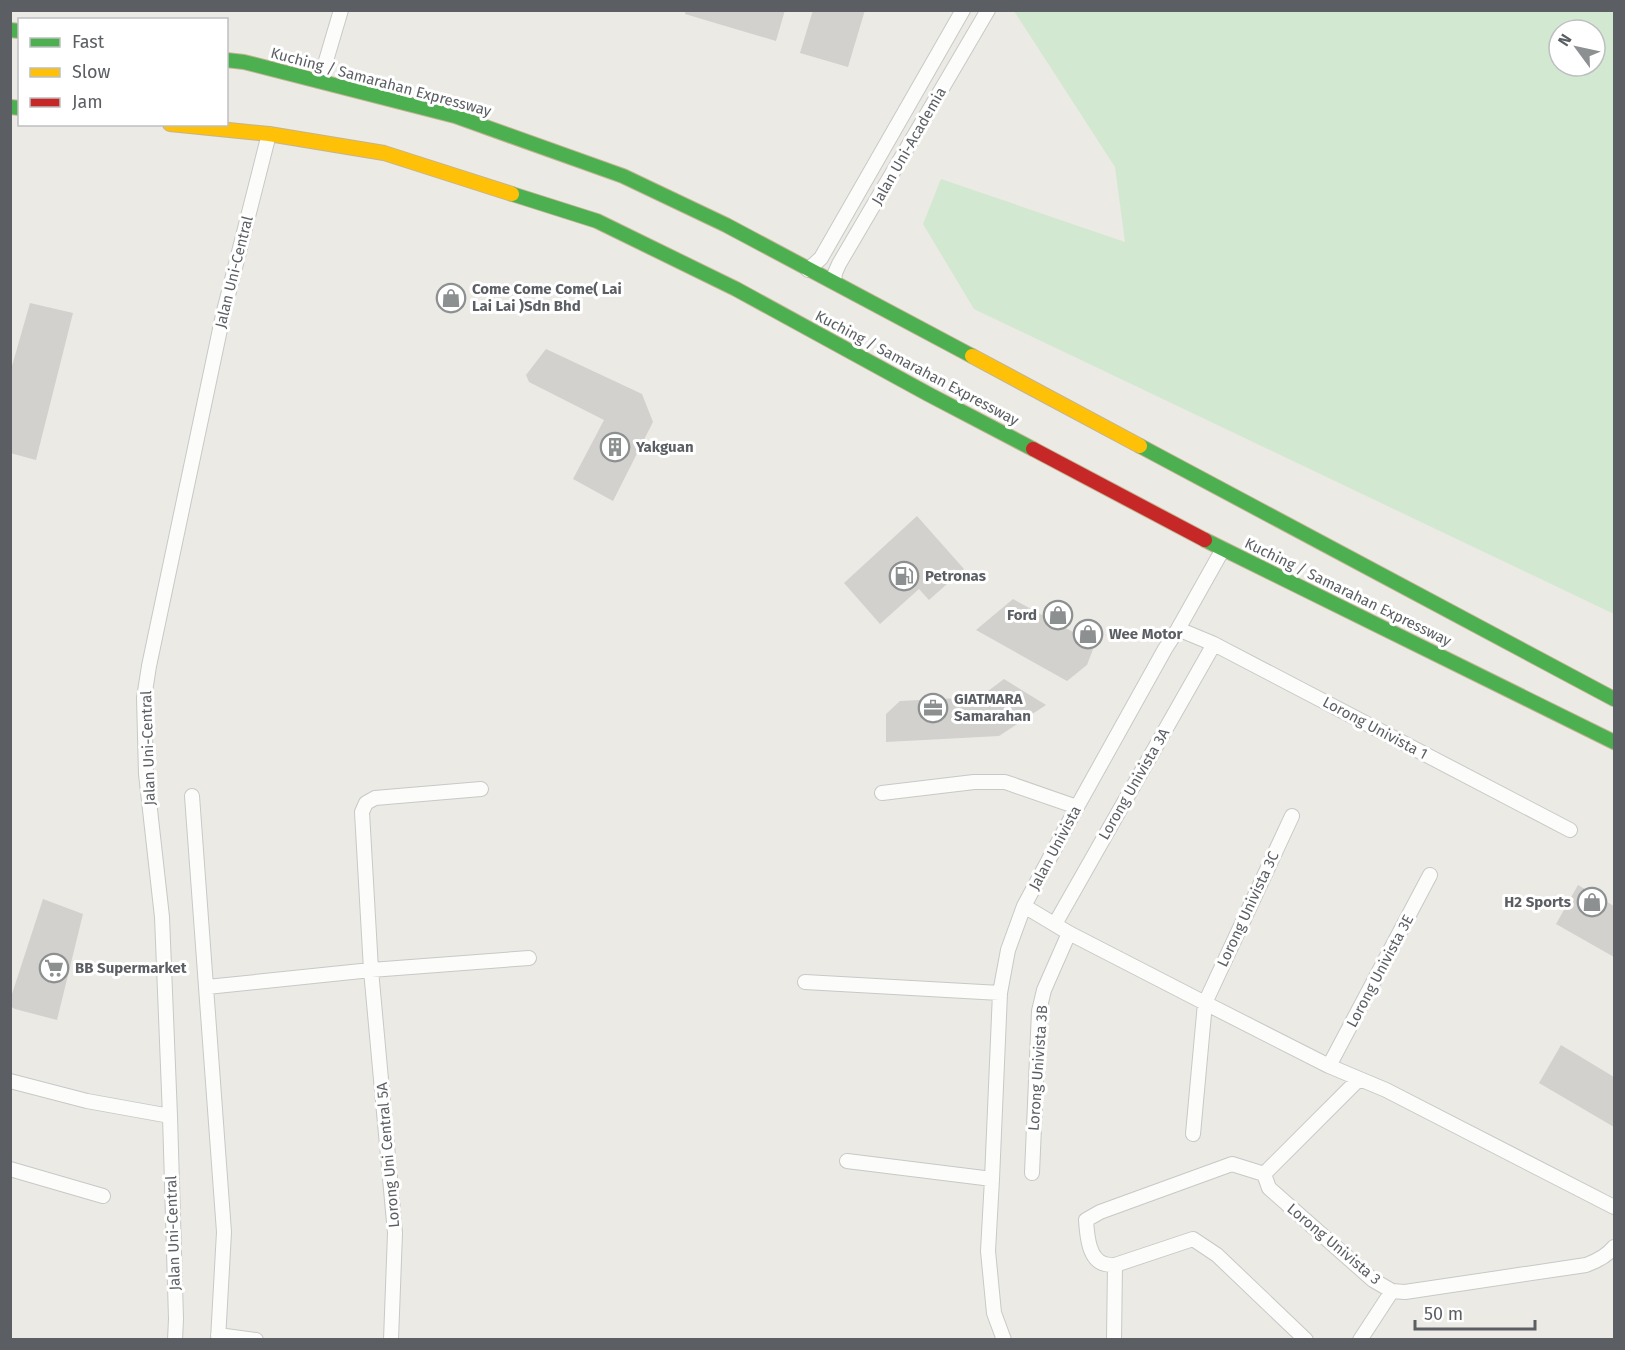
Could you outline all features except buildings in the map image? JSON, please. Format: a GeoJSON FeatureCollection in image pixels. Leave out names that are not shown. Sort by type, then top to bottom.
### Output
{"type":"FeatureCollection","features":[{"type":"Feature","properties":{"kind":"highway","name":"Kuching / Samarahan Expressway"},"geometry":{"type":"LineString","coordinates":[[228,60],[244,62],[455,116],[623,176],[726,225],[1614,699]]}},
{"type":"Feature","properties":{"kind":"highway","name":"Kuching / Samarahan Expressway"},"geometry":{"type":"LineString","coordinates":[[190,126],[269,134],[384,153],[597,221],[736,289],[928,394],[1223,549],[1614,742]]}},
{"type":"Feature","properties":{"kind":"street"},"geometry":{"type":"LineString","coordinates":[[320,81],[341,10]]}},
{"type":"Feature","properties":{"kind":"street","name":"Jalan Uni-Academia"},"geometry":{"type":"LineString","coordinates":[[808,270],[821,258],[963,10]]}},
{"type":"Feature","properties":{"kind":"street","name":"Jalan Uni-Academia"},"geometry":{"type":"LineString","coordinates":[[834,282],[839,264],[988,10]]}},
{"type":"Feature","properties":{"kind":"street","name":"Jalan Uni-Central"},"geometry":{"type":"LineString","coordinates":[[175,1340],[170,1116],[162,917],[146,774],[144,698],[151,655],[223,315],[269,134]]}},
{"type":"Feature","properties":{"kind":"street","name":"Jalan Univista"},"geometry":{"type":"LineString","coordinates":[[1004,1340],[994,1313],[988,1251],[1000,993],[1008,950],[1024,906],[1077,807],[1223,549]]}},
{"type":"Feature","properties":{"kind":"street","name":"Lorong Univista 1"},"geometry":{"type":"LineString","coordinates":[[1178,629],[1214,644],[1570,830]]}},
{"type":"Feature","properties":{"kind":"street","name":"Lorong Univista 3A"},"geometry":{"type":"LineString","coordinates":[[1054,924],[1214,644]]}},
{"type":"Feature","properties":{"kind":"street"},"geometry":{"type":"LineString","coordinates":[[882,793],[974,782],[1005,782],[1077,807]]}},
{"type":"Feature","properties":{"kind":"street","name":"Lorong Uni Central 5A"},"geometry":{"type":"LineString","coordinates":[[392,1340],[395,1233],[371,970],[362,812],[366,803],[375,798],[481,789]]}},
{"type":"Feature","properties":{"kind":"street"},"geometry":{"type":"LineString","coordinates":[[192,796],[224,1232],[218,1337],[256,1340]]}},
{"type":"Feature","properties":{"kind":"street","name":"Lorong Univista 3C"},"geometry":{"type":"LineString","coordinates":[[1193,1134],[1205,1003],[1292,816]]}},
{"type":"Feature","properties":{"kind":"street","name":"Lorong Univista 3E"},"geometry":{"type":"LineString","coordinates":[[1329,1066],[1430,875]]}},
{"type":"Feature","properties":{"kind":"street"},"geometry":{"type":"LineString","coordinates":[[1024,906],[1069,933],[1205,1003],[1329,1066],[1386,1090],[1614,1207]]}},
{"type":"Feature","properties":{"kind":"street","name":"Lorong Univista 3B"},"geometry":{"type":"LineString","coordinates":[[1032,1173],[1039,1011],[1044,990],[1069,933]]}},
{"type":"Feature","properties":{"kind":"street"},"geometry":{"type":"LineString","coordinates":[[207,987],[371,970],[529,958]]}},
{"type":"Feature","properties":{"kind":"street"},"geometry":{"type":"LineString","coordinates":[[804,982],[1000,993]]}},
{"type":"Feature","properties":{"kind":"street"},"geometry":{"type":"LineString","coordinates":[[1306,1340],[1217,1254],[1193,1239],[1115,1265],[1103,1264],[1094,1257],[1087,1235],[1086,1220],[1100,1212],[1232,1164],[1264,1174],[1359,1079]]}},
{"type":"Feature","properties":{"kind":"street"},"geometry":{"type":"LineString","coordinates":[[10,1081],[87,1101],[170,1116]]}},
{"type":"Feature","properties":{"kind":"street"},"geometry":{"type":"LineString","coordinates":[[847,1161],[992,1179]]}},
{"type":"Feature","properties":{"kind":"street"},"geometry":{"type":"LineString","coordinates":[[10,1169],[103,1196]]}},
{"type":"Feature","properties":{"kind":"street","name":"Lorong Univista 3"},"geometry":{"type":"LineString","coordinates":[[1264,1174],[1269,1188],[1373,1280],[1392,1291],[1405,1292],[1586,1265],[1611,1256]]}},
{"type":"Feature","properties":{"kind":"street"},"geometry":{"type":"LineString","coordinates":[[1114,1340],[1115,1265]]}},
{"type":"Feature","properties":{"kind":"street"},"geometry":{"type":"LineString","coordinates":[[1360,1340],[1392,1291]]}},
{"type":"Feature","properties":{"kind":"green space"},"geometry":{"type":"Polygon","coordinates":[[[1014,11],[1614,11],[1614,614],[974,309],[923,224],[941,179],[1125,242],[1115,167],[1014,11]]]}},
{"type":"Feature","properties":{"kind":"traffic: fast"},"geometry":{"type":"LineString","coordinates":[[10,30],[18,31]]}},
{"type":"Feature","properties":{"kind":"traffic: fast"},"geometry":{"type":"LineString","coordinates":[[228,60],[244,62],[455,116],[623,176],[726,225],[972,356]]}},
{"type":"Feature","properties":{"kind":"traffic: fast"},"geometry":{"type":"LineString","coordinates":[[10,107],[18,108]]}},
{"type":"Feature","properties":{"kind":"traffic: fast"},"geometry":{"type":"LineString","coordinates":[[512,194],[597,221],[736,289],[1033,449]]}},
{"type":"Feature","properties":{"kind":"traffic: fast"},"geometry":{"type":"LineString","coordinates":[[1140,446],[1614,699]]}},
{"type":"Feature","properties":{"kind":"traffic: fast"},"geometry":{"type":"LineString","coordinates":[[1205,540],[1614,742]]}},
{"type":"Feature","properties":{"kind":"traffic: slow"},"geometry":{"type":"LineString","coordinates":[[190,126],[269,134],[384,153],[512,194]]}},
{"type":"Feature","properties":{"kind":"traffic: slow"},"geometry":{"type":"LineString","coordinates":[[972,356],[1140,446]]}},
{"type":"Feature","properties":{"kind":"traffic: jam"},"geometry":{"type":"LineString","coordinates":[[1033,449],[1205,540]]}},
{"type":"Feature","properties":{"kind":"place","name":"Come Come Come( Lai Lai Lai )Sdn Bhd"},"geometry":{"type":"Point","coordinates":[451,298]}},
{"type":"Feature","properties":{"kind":"place","name":"Yakguan"},"geometry":{"type":"Point","coordinates":[615,447]}},
{"type":"Feature","properties":{"kind":"place","name":"Petronas"},"geometry":{"type":"Point","coordinates":[904,576]}},
{"type":"Feature","properties":{"kind":"place","name":"Ford"},"geometry":{"type":"Point","coordinates":[1058,615]}},
{"type":"Feature","properties":{"kind":"place","name":"Wee Motor"},"geometry":{"type":"Point","coordinates":[1088,634]}},
{"type":"Feature","properties":{"kind":"place","name":"GIATMARA Samarahan"},"geometry":{"type":"Point","coordinates":[933,708]}},
{"type":"Feature","properties":{"kind":"place","name":"H2 Sports"},"geometry":{"type":"Point","coordinates":[1592,902]}},
{"type":"Feature","properties":{"kind":"place","name":"BB Supermarket"},"geometry":{"type":"Point","coordinates":[54,968]}}]}
